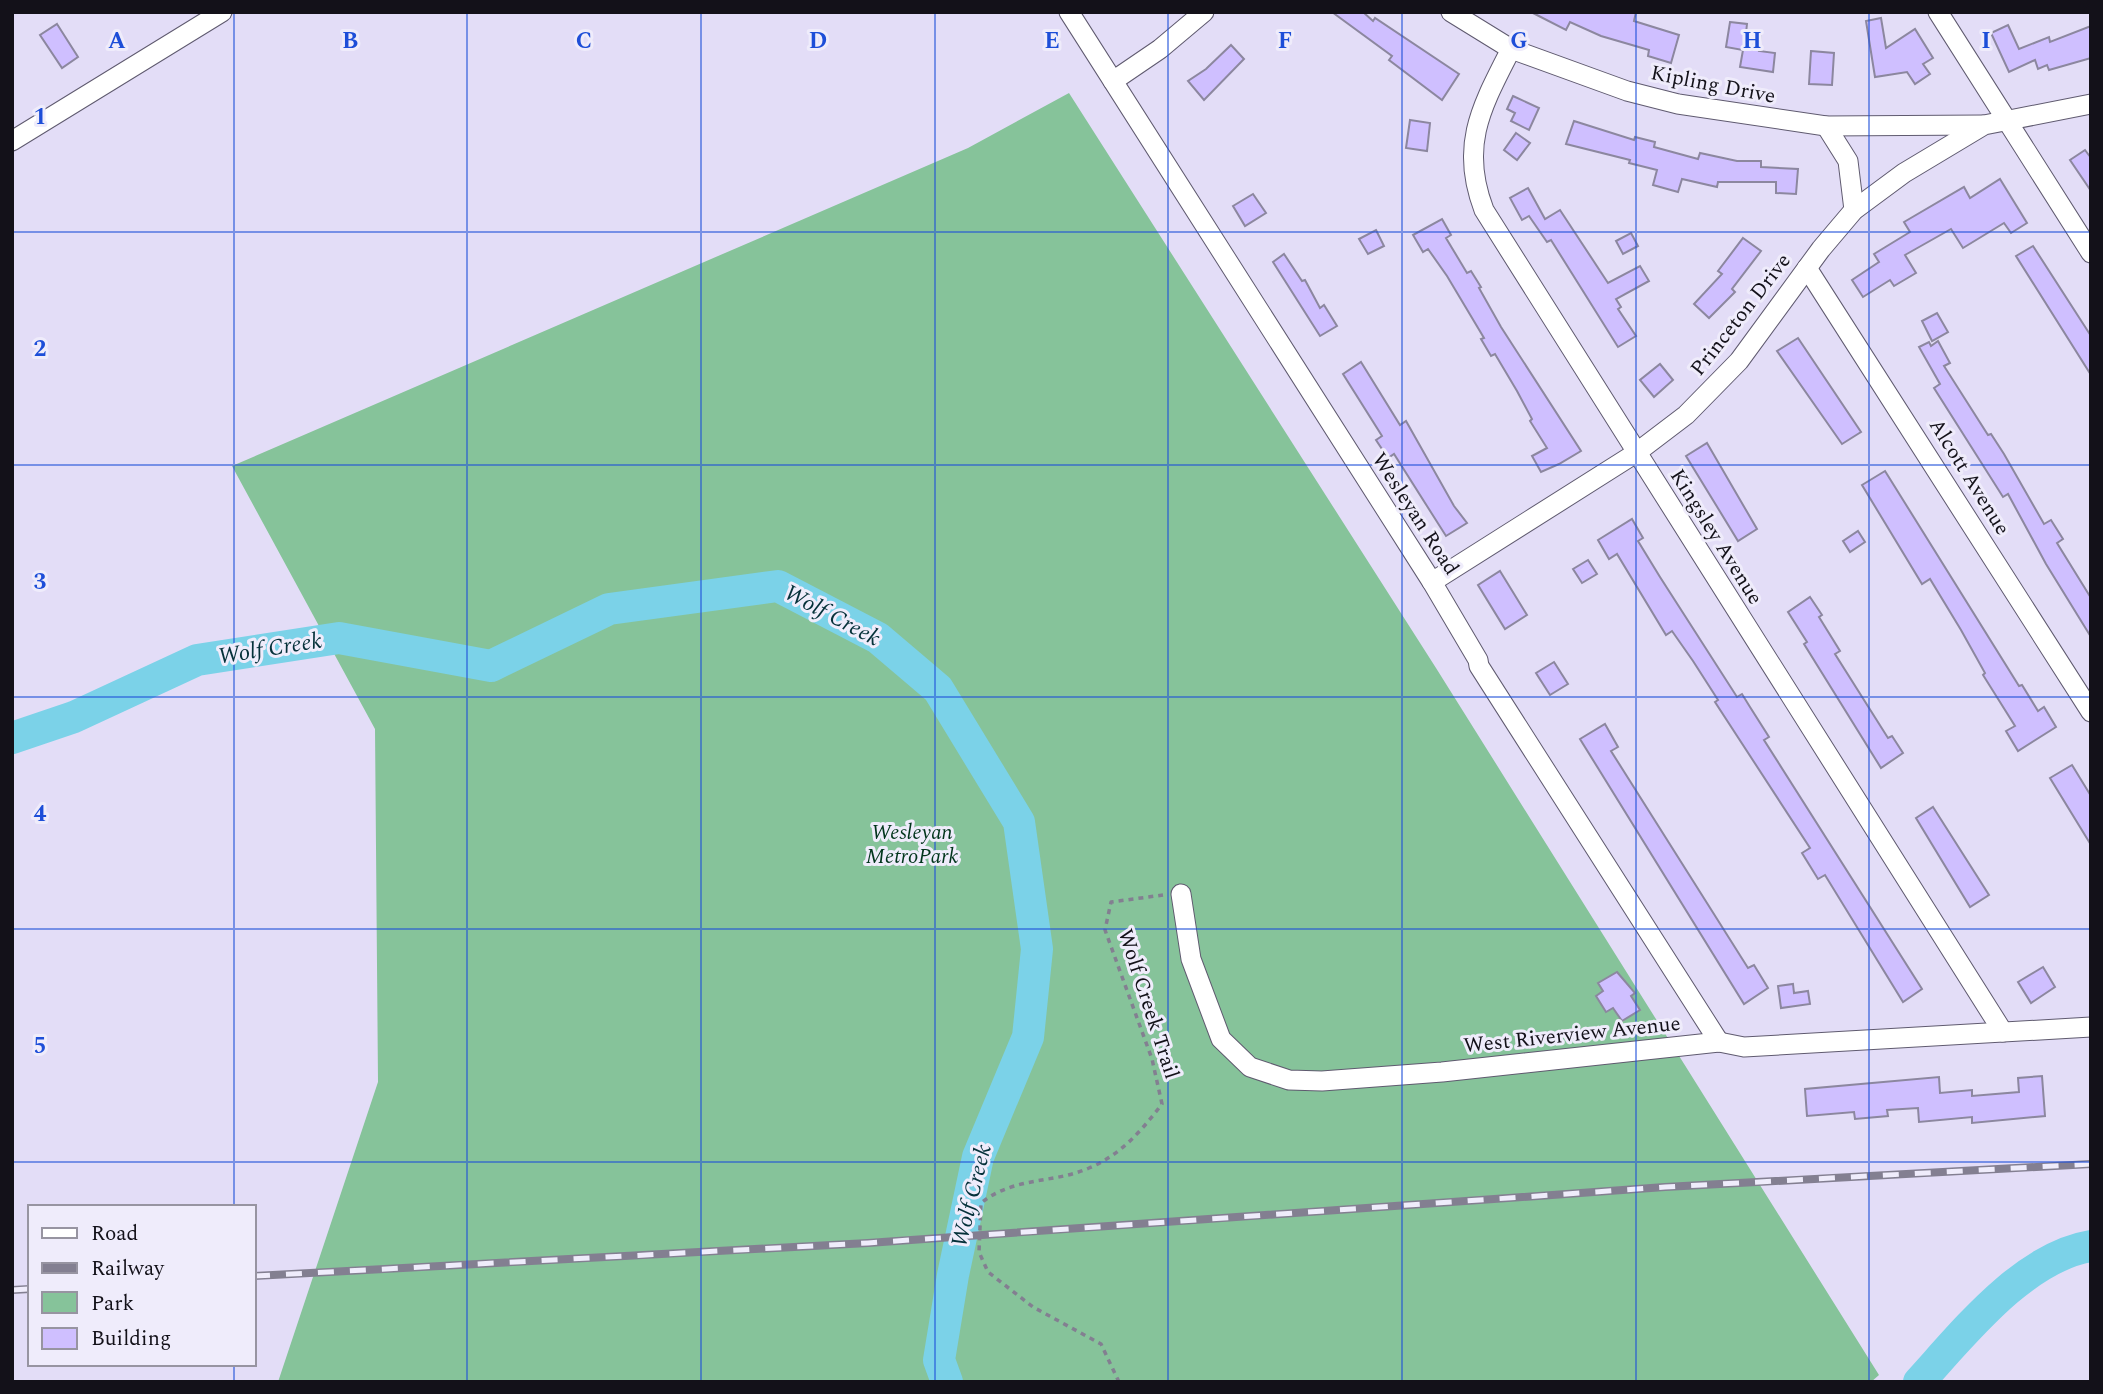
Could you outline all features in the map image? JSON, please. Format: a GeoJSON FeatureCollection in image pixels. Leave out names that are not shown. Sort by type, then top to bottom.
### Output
{"type":"FeatureCollection","features":[{"type":"Feature","properties":{"kind":"street"},"geometry":{"type":"LineString","coordinates":[[12,141],[222,12]]}},
{"type":"Feature","properties":{"kind":"street","name":"Wesleyan Road"},"geometry":{"type":"LineString","coordinates":[[1069,12],[1432,582],[1479,666],[1719,1042]]}},
{"type":"Feature","properties":{"kind":"street"},"geometry":{"type":"LineString","coordinates":[[1113,81],[1160,49],[1203,12]]}},
{"type":"Feature","properties":{"kind":"street","name":"Kipling Drive"},"geometry":{"type":"LineString","coordinates":[[1451,12],[1511,49],[1614,86],[1678,104],[1826,126],[1984,125]]}},
{"type":"Feature","properties":{"kind":"street"},"geometry":{"type":"LineString","coordinates":[[1938,12],[2091,253]]}},
{"type":"Feature","properties":{"kind":"street","name":"Kingsley Avenue"},"geometry":{"type":"LineString","coordinates":[[1511,49],[1475,126],[1472,149],[1477,193],[1492,225],[2003,1032]]}},
{"type":"Feature","properties":{"kind":"street","name":"Princeton Drive"},"geometry":{"type":"LineString","coordinates":[[1432,582],[1636,453],[1676,423],[1719,383],[1757,338],[1807,268],[1854,210],[1904,173],[1984,125],[2091,104]]}},
{"type":"Feature","properties":{"kind":"street"},"geometry":{"type":"LineString","coordinates":[[1826,126],[1848,161],[1854,210]]}},
{"type":"Feature","properties":{"kind":"street","name":"Alcott Avenue"},"geometry":{"type":"LineString","coordinates":[[1807,268],[2091,712]]}},
{"type":"Feature","properties":{"kind":"street","name":"West Riverview Avenue"},"geometry":{"type":"LineString","coordinates":[[1181,894],[1191,959],[1221,1039],[1250,1067],[1289,1080],[1322,1081],[1442,1072],[1719,1042],[1744,1047],[2091,1027]]}},
{"type":"Feature","properties":{"kind":"path","name":"Wolf Creek Trail"},"geometry":{"type":"LineString","coordinates":[[1119,1382],[1101,1343],[1033,1307],[988,1272],[979,1252],[981,1203],[998,1189],[1089,1168],[1134,1140],[1162,1104],[1152,1059],[1105,930],[1111,902],[1181,894]]}},
{"type":"Feature","properties":{"kind":"green space","name":"Wesleyan MetroPark"},"geometry":{"type":"Polygon","coordinates":[[[1069,93],[1436,668],[1879,1375],[1871,1382],[278,1382],[378,1082],[375,729],[232,466],[968,148],[1069,93]]]}},
{"type":"Feature","properties":{"kind":"building"},"geometry":{"type":"Polygon","coordinates":[[[1332,12],[1363,12],[1373,21],[1375,18],[1459,74],[1442,100],[1389,60],[1392,56],[1332,12]]]}},
{"type":"Feature","properties":{"kind":"building"},"geometry":{"type":"Polygon","coordinates":[[[1531,12],[1636,12],[1634,21],[1679,35],[1671,63],[1648,56],[1649,50],[1601,36],[1570,22],[1566,30],[1531,12]]]}},
{"type":"Feature","properties":{"kind":"building"},"geometry":{"type":"Polygon","coordinates":[[[1881,18],[1886,48],[1915,29],[1933,58],[1923,64],[1930,74],[1915,84],[1907,72],[1875,77],[1866,21],[1881,18]]]}},
{"type":"Feature","properties":{"kind":"building"},"geometry":{"type":"Polygon","coordinates":[[[1730,22],[1747,24],[1746,33],[1761,35],[1759,51],[1775,53],[1773,72],[1740,67],[1743,50],[1726,47],[1730,22]]]}},
{"type":"Feature","properties":{"kind":"building"},"geometry":{"type":"Polygon","coordinates":[[[57,24],[78,57],[62,68],[40,35],[57,24]]]}},
{"type":"Feature","properties":{"kind":"building"},"geometry":{"type":"Polygon","coordinates":[[[2008,25],[2019,49],[2049,37],[2050,42],[2091,26],[2091,58],[2049,70],[2047,65],[2038,69],[2035,60],[2009,72],[1991,33],[2008,25]]]}},
{"type":"Feature","properties":{"kind":"building"},"geometry":{"type":"Polygon","coordinates":[[[1231,45],[1244,59],[1204,100],[1188,81],[1206,69],[1231,45]]]}},
{"type":"Feature","properties":{"kind":"building"},"geometry":{"type":"Polygon","coordinates":[[[1811,51],[1834,53],[1832,85],[1809,84],[1811,51]]]}},
{"type":"Feature","properties":{"kind":"building"},"geometry":{"type":"Polygon","coordinates":[[[1513,96],[1539,108],[1529,130],[1511,121],[1515,113],[1507,109],[1513,96]]]}},
{"type":"Feature","properties":{"kind":"building"},"geometry":{"type":"Polygon","coordinates":[[[1410,120],[1430,123],[1427,151],[1406,148],[1410,120]]]}},
{"type":"Feature","properties":{"kind":"building"},"geometry":{"type":"Polygon","coordinates":[[[1574,121],[1634,140],[1635,137],[1655,142],[1654,147],[1698,159],[1700,153],[1737,161],[1761,161],[1761,167],[1798,169],[1796,194],[1776,193],[1776,182],[1718,182],[1717,187],[1682,179],[1678,192],[1653,185],[1657,170],[1629,163],[1630,160],[1566,144],[1574,121]]]}},
{"type":"Feature","properties":{"kind":"building"},"geometry":{"type":"Polygon","coordinates":[[[1516,133],[1530,143],[1517,160],[1504,150],[1516,133]]]}},
{"type":"Feature","properties":{"kind":"building"},"geometry":{"type":"Polygon","coordinates":[[[2085,150],[2091,158],[2091,191],[2070,160],[2085,150]]]}},
{"type":"Feature","properties":{"kind":"building"},"geometry":{"type":"Polygon","coordinates":[[[2000,179],[2027,223],[2011,233],[2004,223],[1963,248],[1951,229],[1905,255],[1916,273],[1894,286],[1890,280],[1863,297],[1852,280],[1879,262],[1874,254],[1910,232],[1904,222],[1964,187],[1970,198],[2000,179]]]}},
{"type":"Feature","properties":{"kind":"building"},"geometry":{"type":"Polygon","coordinates":[[[1528,188],[1545,219],[1560,210],[1608,283],[1640,266],[1649,281],[1616,299],[1621,307],[1618,309],[1636,336],[1618,347],[1551,240],[1547,242],[1529,216],[1522,220],[1510,198],[1528,188]]]}},
{"type":"Feature","properties":{"kind":"building"},"geometry":{"type":"Polygon","coordinates":[[[1253,194],[1266,213],[1245,226],[1233,206],[1253,194]]]}},
{"type":"Feature","properties":{"kind":"building"},"geometry":{"type":"Polygon","coordinates":[[[1442,219],[1451,235],[1446,238],[1467,273],[1471,271],[1501,327],[1581,451],[1541,472],[1532,456],[1547,448],[1530,421],[1532,419],[1517,391],[1495,354],[1491,356],[1481,339],[1484,338],[1447,276],[1428,249],[1423,252],[1413,235],[1442,219]]]}},
{"type":"Feature","properties":{"kind":"building"},"geometry":{"type":"Polygon","coordinates":[[[1376,230],[1384,246],[1368,254],[1359,239],[1376,230]]]}},
{"type":"Feature","properties":{"kind":"building"},"geometry":{"type":"Polygon","coordinates":[[[1631,233],[1638,246],[1623,254],[1616,241],[1631,233]]]}},
{"type":"Feature","properties":{"kind":"building"},"geometry":{"type":"Polygon","coordinates":[[[1743,238],[1761,251],[1732,289],[1735,292],[1709,318],[1694,304],[1722,274],[1718,271],[1743,238]]]}},
{"type":"Feature","properties":{"kind":"building"},"geometry":{"type":"Polygon","coordinates":[[[2033,246],[2091,336],[2091,375],[2016,256],[2033,246]]]}},
{"type":"Feature","properties":{"kind":"building"},"geometry":{"type":"Polygon","coordinates":[[[1284,254],[1302,281],[1305,280],[1320,308],[1324,305],[1337,326],[1320,336],[1273,262],[1284,254]]]}},
{"type":"Feature","properties":{"kind":"building"},"geometry":{"type":"Polygon","coordinates":[[[1937,313],[1948,332],[1932,341],[1922,321],[1937,313]]]}},
{"type":"Feature","properties":{"kind":"building"},"geometry":{"type":"Polygon","coordinates":[[[1798,338],[1861,432],[1842,444],[1777,351],[1798,338]]]}},
{"type":"Feature","properties":{"kind":"building"},"geometry":{"type":"Polygon","coordinates":[[[1938,341],[1950,363],[1944,366],[1988,435],[1991,434],[2004,454],[2044,524],[2051,520],[2063,539],[2057,543],[2091,598],[2091,637],[2046,564],[2008,494],[2003,497],[1934,388],[1940,384],[1919,347],[1929,342],[1931,346],[1938,341]]]}},
{"type":"Feature","properties":{"kind":"building"},"geometry":{"type":"Polygon","coordinates":[[[1361,362],[1400,425],[1406,421],[1454,506],[1467,523],[1446,536],[1394,454],[1388,458],[1376,440],[1382,436],[1343,374],[1361,362]]]}},
{"type":"Feature","properties":{"kind":"building"},"geometry":{"type":"Polygon","coordinates":[[[1660,364],[1673,380],[1654,397],[1640,380],[1660,364]]]}},
{"type":"Feature","properties":{"kind":"building"},"geometry":{"type":"Polygon","coordinates":[[[1707,443],[1757,529],[1738,541],[1686,456],[1707,443]]]}},
{"type":"Feature","properties":{"kind":"building"},"geometry":{"type":"Polygon","coordinates":[[[1885,471],[2019,686],[2022,685],[2038,711],[2044,707],[2056,727],[2018,751],[2006,731],[2015,726],[1983,675],[1985,673],[1961,630],[1930,579],[1922,584],[1862,485],[1885,471]]]}},
{"type":"Feature","properties":{"kind":"building"},"geometry":{"type":"Polygon","coordinates":[[[1632,519],[1643,538],[1638,541],[1660,577],[1737,697],[1742,694],[1769,737],[1764,740],[1922,989],[1903,1002],[1825,875],[1818,879],[1802,853],[1810,848],[1715,702],[1718,700],[1693,661],[1672,631],[1666,635],[1617,554],[1609,559],[1598,540],[1632,519]]]}},
{"type":"Feature","properties":{"kind":"building"},"geometry":{"type":"Polygon","coordinates":[[[1858,531],[1865,542],[1850,552],[1843,541],[1858,531]]]}},
{"type":"Feature","properties":{"kind":"building"},"geometry":{"type":"Polygon","coordinates":[[[1588,560],[1597,574],[1582,583],[1573,569],[1588,560]]]}},
{"type":"Feature","properties":{"kind":"building"},"geometry":{"type":"Polygon","coordinates":[[[1500,571],[1527,615],[1505,629],[1478,585],[1500,571]]]}},
{"type":"Feature","properties":{"kind":"building"},"geometry":{"type":"Polygon","coordinates":[[[1810,597],[1840,651],[1835,654],[1888,738],[1892,736],[1903,753],[1881,768],[1804,644],[1807,642],[1788,612],[1810,597]]]}},
{"type":"Feature","properties":{"kind":"building"},"geometry":{"type":"Polygon","coordinates":[[[1554,662],[1568,684],[1550,695],[1536,673],[1554,662]]]}},
{"type":"Feature","properties":{"kind":"building"},"geometry":{"type":"Polygon","coordinates":[[[1605,724],[1618,747],[1611,751],[1748,968],[1754,965],[1768,988],[1744,1004],[1580,739],[1605,724]]]}},
{"type":"Feature","properties":{"kind":"building"},"geometry":{"type":"Polygon","coordinates":[[[2072,765],[2091,796],[2091,845],[2050,778],[2072,765]]]}},
{"type":"Feature","properties":{"kind":"building"},"geometry":{"type":"Polygon","coordinates":[[[1933,807],[1989,895],[1970,907],[1916,818],[1933,807]]]}},
{"type":"Feature","properties":{"kind":"building"},"geometry":{"type":"Polygon","coordinates":[[[2043,967],[2055,987],[2031,1003],[2018,982],[2043,967]]]}},
{"type":"Feature","properties":{"kind":"building"},"geometry":{"type":"Polygon","coordinates":[[[1617,972],[1635,993],[1631,996],[1640,1010],[1622,1021],[1613,1008],[1606,1012],[1596,996],[1603,991],[1598,983],[1617,972]]]}},
{"type":"Feature","properties":{"kind":"building"},"geometry":{"type":"Polygon","coordinates":[[[1793,984],[1794,993],[1808,991],[1810,1004],[1781,1008],[1778,986],[1793,984]]]}},
{"type":"Feature","properties":{"kind":"building"},"geometry":{"type":"Polygon","coordinates":[[[2042,1076],[2045,1116],[1972,1123],[1972,1117],[1919,1122],[1918,1108],[1887,1110],[1888,1116],[1855,1119],[1854,1112],[1807,1116],[1805,1089],[1939,1077],[1940,1093],[1972,1090],[1972,1096],[2019,1092],[2018,1078],[2042,1076]]]}},
{"type":"Feature","properties":{"kind":"waterway","name":"Wolf Creek"},"geometry":{"type":"LineString","coordinates":[[12,738],[74,717],[197,660],[339,638],[491,666],[609,609],[778,586],[878,638],[938,689],[1019,822],[1037,949],[1028,1037],[978,1157],[953,1275],[939,1360],[947,1382]]}},
{"type":"Feature","properties":{"kind":"waterway","name":"Wolf Creek"},"geometry":{"type":"LineString","coordinates":[[1919,1382],[1975,1321],[2018,1281],[2066,1253],[2091,1246]]}},
{"type":"Feature","properties":{"kind":"railway"},"geometry":{"type":"LineString","coordinates":[[256,1276],[868,1243],[1665,1187],[2091,1164]]}},
{"type":"Feature","properties":{"kind":"railway"},"geometry":{"type":"LineString","coordinates":[[12,1290],[28,1289]]}}]}
